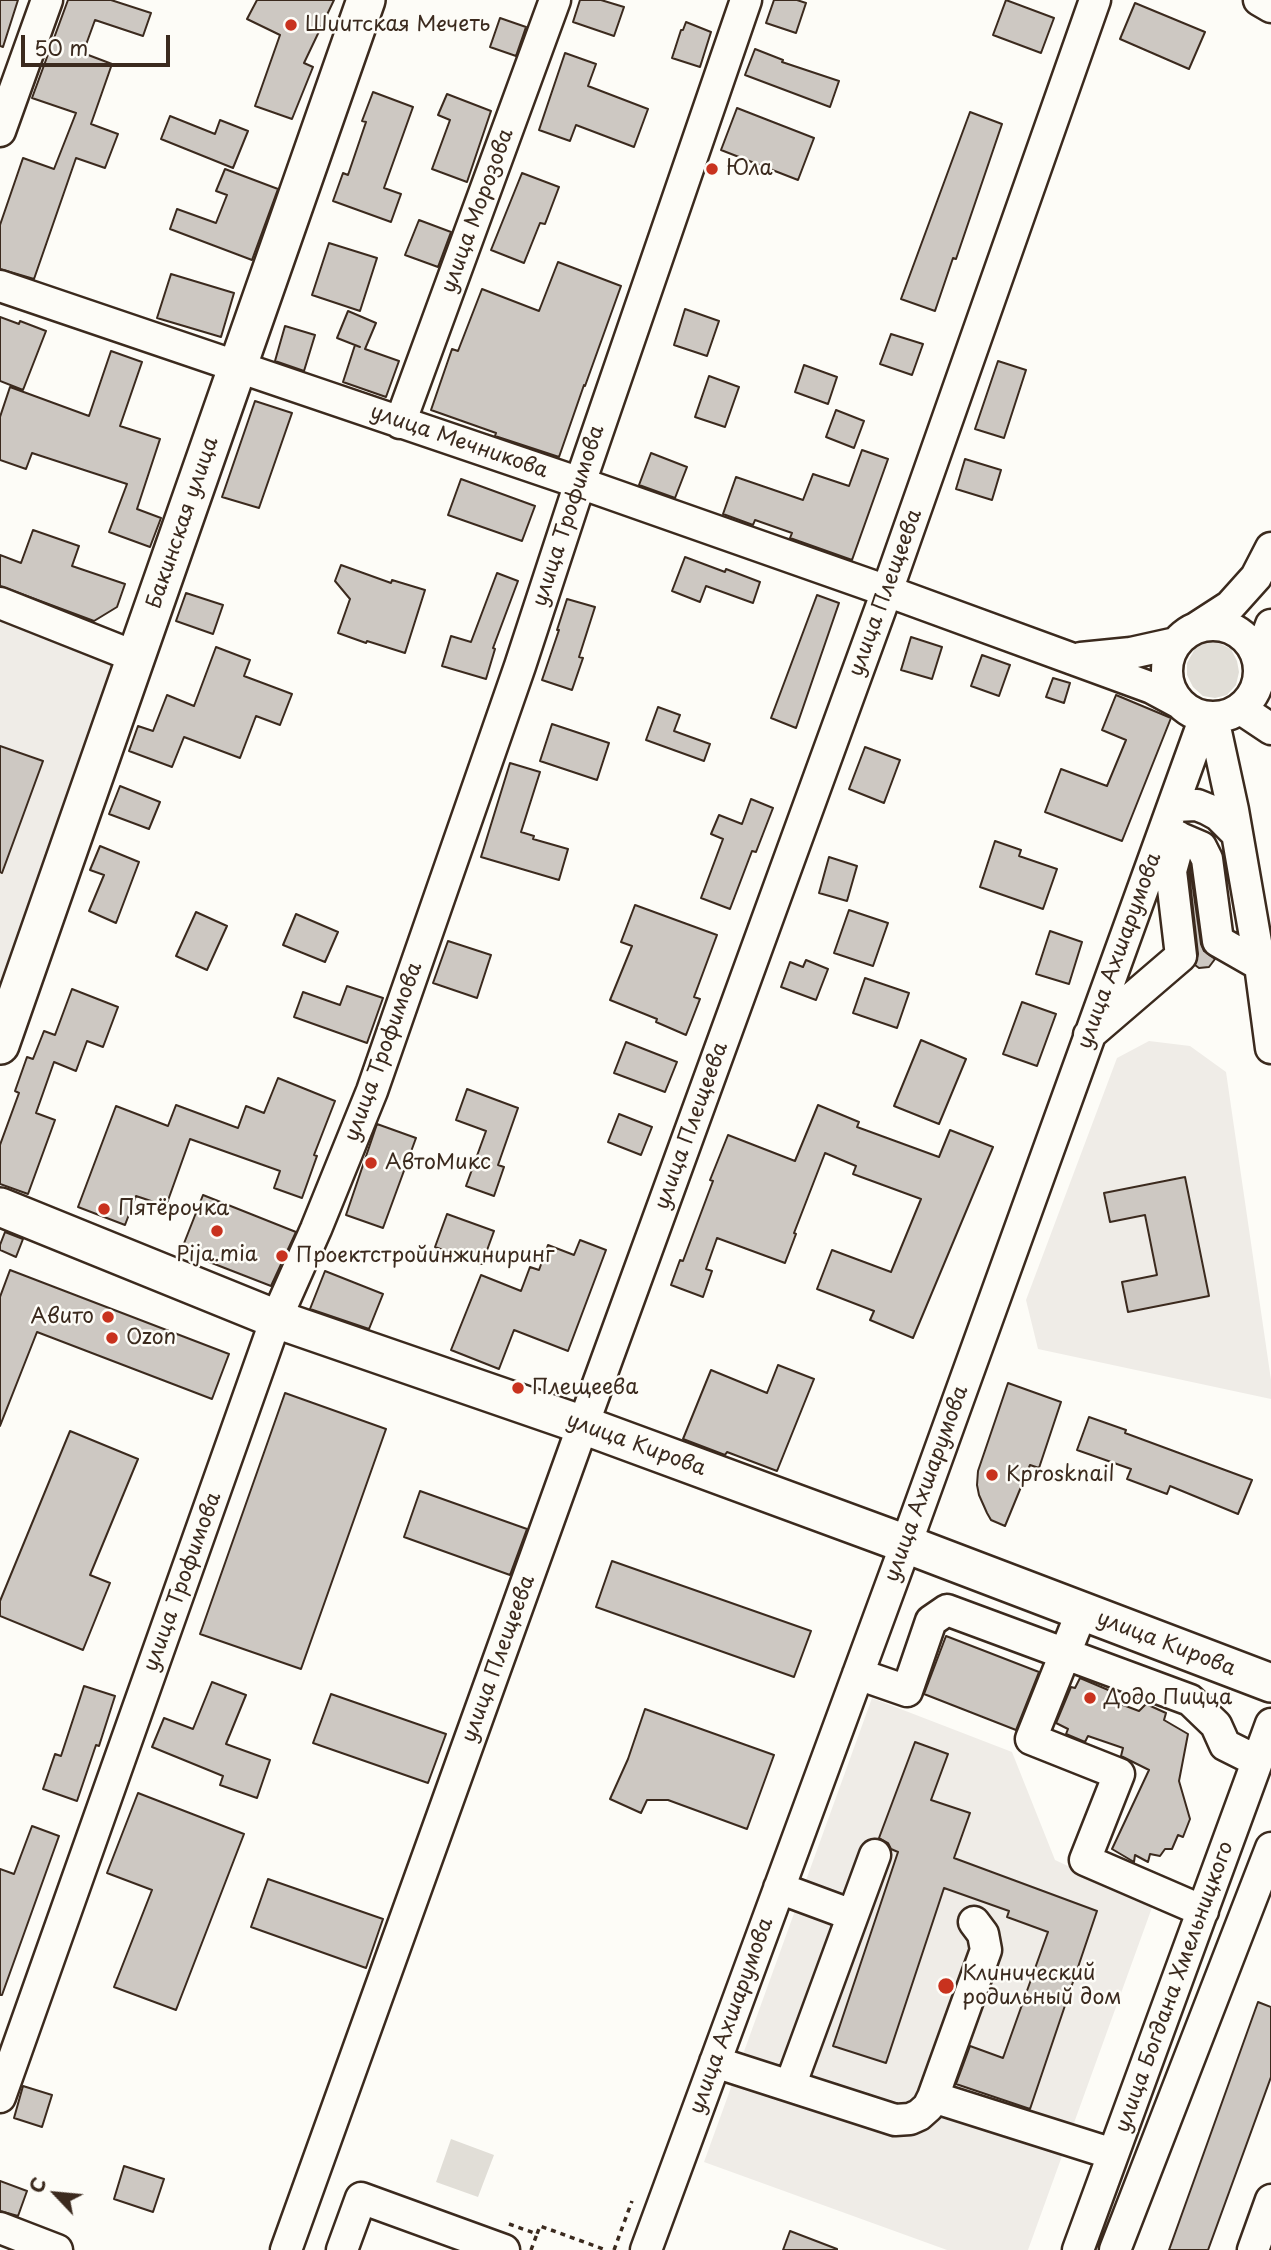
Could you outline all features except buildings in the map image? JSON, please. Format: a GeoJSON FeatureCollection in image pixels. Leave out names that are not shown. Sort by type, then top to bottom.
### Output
{"type":"FeatureCollection","features":[{"type":"Feature","properties":{"kind":"main road","name":"Бакинская улица"},"geometry":{"type":"LineString","coordinates":[[0,1045],[366,0]]}},
{"type":"Feature","properties":{"kind":"main road","name":"улица Кирова"},"geometry":{"type":"LineString","coordinates":[[0,1207],[276,1318],[583,1425],[906,1544],[1271,1684]]}},
{"type":"Feature","properties":{"kind":"street"},"geometry":{"type":"LineString","coordinates":[[0,131],[47,0]]}},
{"type":"Feature","properties":{"kind":"street","name":"улица Морозова"},"geometry":{"type":"LineString","coordinates":[[400,423],[555,0]]}},
{"type":"Feature","properties":{"kind":"street","name":"улица Трофимова"},"geometry":{"type":"LineString","coordinates":[[0,2096],[276,1318],[372,1091],[520,666],[746,0]]}},
{"type":"Feature","properties":{"kind":"street","name":"улица Плещеева"},"geometry":{"type":"LineString","coordinates":[[286,2250],[887,591],[1095,0]]}},
{"type":"Feature","properties":{"kind":"street"},"geometry":{"type":"LineString","coordinates":[[1259,0],[1271,7]]}},
{"type":"Feature","properties":{"kind":"street","name":"улица Мечникова"},"geometry":{"type":"LineString","coordinates":[[0,286],[580,483],[887,591],[1152,688],[1178,702]]}},
{"type":"Feature","properties":{"kind":"street"},"geometry":{"type":"LineString","coordinates":[[1271,548],[1256,577],[1230,606],[1186,636],[1169,657],[1167,673],[1170,688],[1178,702],[1190,712],[1223,714],[1271,729]]}},
{"type":"Feature","properties":{"kind":"street"},"geometry":{"type":"LineString","coordinates":[[0,603],[136,656]]}},
{"type":"Feature","properties":{"kind":"street"},"geometry":{"type":"LineString","coordinates":[[1186,636],[1211,625],[1227,627],[1241,634],[1252,645],[1260,674],[1257,687],[1250,699],[1223,714]]}},
{"type":"Feature","properties":{"kind":"street"},"geometry":{"type":"LineString","coordinates":[[1258,660],[1271,625]]}},
{"type":"Feature","properties":{"kind":"street","name":"улица Мечникова"},"geometry":{"type":"LineString","coordinates":[[1074,659],[1130,653],[1186,636]]}},
{"type":"Feature","properties":{"kind":"street"},"geometry":{"type":"LineString","coordinates":[[1223,714],[1234,822],[1260,965],[1271,1048]]}},
{"type":"Feature","properties":{"kind":"street","name":"улица Ахшарумова"},"geometry":{"type":"LineString","coordinates":[[646,2250],[906,1544],[1088,1037],[1173,824],[1223,714]]}},
{"type":"Feature","properties":{"kind":"street"},"geometry":{"type":"LineString","coordinates":[[1088,1037],[1181,956],[1171,871],[1173,824],[1197,805],[1234,822]]}},
{"type":"Feature","properties":{"kind":"street"},"geometry":{"type":"LineString","coordinates":[[1173,824],[1201,847],[1207,859],[1218,941],[1260,965]]}},
{"type":"Feature","properties":{"kind":"street"},"geometry":{"type":"LineString","coordinates":[[858,1674],[907,1691],[931,1620],[947,1610],[1190,1700],[1216,1725],[1225,1745],[1258,1761]]}},
{"type":"Feature","properties":{"kind":"street"},"geometry":{"type":"LineString","coordinates":[[1082,1611],[1031,1739],[1119,1774],[1085,1860],[1203,1911]]}},
{"type":"Feature","properties":{"kind":"street","name":"улица Богдана Хмельницкого"},"geometry":{"type":"LineString","coordinates":[[1078,2250],[1271,1724]]}},
{"type":"Feature","properties":{"kind":"street","name":"улица Богдана Хмельницкого"},"geometry":{"type":"LineString","coordinates":[[1115,2250],[1271,1848]]}},
{"type":"Feature","properties":{"kind":"street"},"geometry":{"type":"LineString","coordinates":[[790,2086],[875,1855]]}},
{"type":"Feature","properties":{"kind":"street"},"geometry":{"type":"LineString","coordinates":[[779,1888],[852,1915]]}},
{"type":"Feature","properties":{"kind":"street"},"geometry":{"type":"LineString","coordinates":[[715,2062],[895,2120],[919,2115],[928,2107],[933,2097],[986,1950],[984,1934],[974,1922]]}},
{"type":"Feature","properties":{"kind":"street"},"geometry":{"type":"LineString","coordinates":[[933,2097],[1114,2154]]}},
{"type":"Feature","properties":{"kind":"street"},"geometry":{"type":"LineString","coordinates":[[342,2250],[361,2198],[506,2237]]}},
{"type":"Feature","properties":{"kind":"street"},"geometry":{"type":"LineString","coordinates":[[1252,2250],[1271,2200]]}},
{"type":"Feature","properties":{"kind":"street"},"geometry":{"type":"LineString","coordinates":[[0,2228],[57,2250]]}},
{"type":"Feature","properties":{"kind":"path"},"geometry":{"type":"LineString","coordinates":[[614,2250],[632,2202]]}},
{"type":"Feature","properties":{"kind":"path"},"geometry":{"type":"LineString","coordinates":[[531,2250],[540,2226],[606,2250]]}},
{"type":"Feature","properties":{"kind":"path"},"geometry":{"type":"LineString","coordinates":[[506,2237],[537,2234]]}},
{"type":"Feature","properties":{"kind":"shaded area"},"geometry":{"type":"Polygon","coordinates":[[[0,615],[123,659],[0,1003],[0,615]]]}},
{"type":"Feature","properties":{"kind":"shaded area"},"geometry":{"type":"Polygon","coordinates":[[[1213,640],[1231,649],[1239,672],[1236,685],[1227,695],[1215,698],[1203,696],[1193,687],[1187,675],[1187,663],[1197,645],[1213,640]]]}},
{"type":"Feature","properties":{"kind":"shaded area"},"geometry":{"type":"Polygon","coordinates":[[[1149,1041],[1190,1046],[1226,1072],[1271,1380],[1271,1399],[1038,1349],[1026,1300],[1117,1058],[1149,1041]]]}},
{"type":"Feature","properties":{"kind":"shaded area","name":"Клинический родильный дом"},"geometry":{"type":"Polygon","coordinates":[[[872,1698],[1012,1752],[1055,1860],[1117,1889],[1154,1902],[1028,2250],[947,2250],[704,2162],[872,1698]]]}},
{"type":"Feature","properties":{"kind":"shaded area"},"geometry":{"type":"Polygon","coordinates":[[[451,2139],[494,2155],[478,2197],[436,2182],[451,2139]]]}},
{"type":"Feature","properties":{"kind":"place","name":"Шиитская Мечеть"},"geometry":{"type":"Point","coordinates":[291,25]}},
{"type":"Feature","properties":{"kind":"place","name":"Юла"},"geometry":{"type":"Point","coordinates":[712,169]}},
{"type":"Feature","properties":{"kind":"place","name":"АвтоМикс"},"geometry":{"type":"Point","coordinates":[371,1163]}},
{"type":"Feature","properties":{"kind":"place","name":"Пятёрочка"},"geometry":{"type":"Point","coordinates":[104,1209]}},
{"type":"Feature","properties":{"kind":"place","name":"Pija.mia"},"geometry":{"type":"Point","coordinates":[217,1231]}},
{"type":"Feature","properties":{"kind":"place","name":"Проектстройинжиниринг"},"geometry":{"type":"Point","coordinates":[282,1256]}},
{"type":"Feature","properties":{"kind":"place","name":"Авито"},"geometry":{"type":"Point","coordinates":[108,1317]}},
{"type":"Feature","properties":{"kind":"place","name":"Ozon"},"geometry":{"type":"Point","coordinates":[112,1338]}},
{"type":"Feature","properties":{"kind":"place","name":"Плещеева"},"geometry":{"type":"Point","coordinates":[518,1388]}},
{"type":"Feature","properties":{"kind":"place","name":"Kprosknail"},"geometry":{"type":"Point","coordinates":[992,1475]}},
{"type":"Feature","properties":{"kind":"place","name":"Додо Пицца"},"geometry":{"type":"Point","coordinates":[1090,1698]}},
{"type":"Feature","properties":{"kind":"place","name":"Клинический родильный дом"},"geometry":{"type":"Point","coordinates":[946,1986]}}]}
